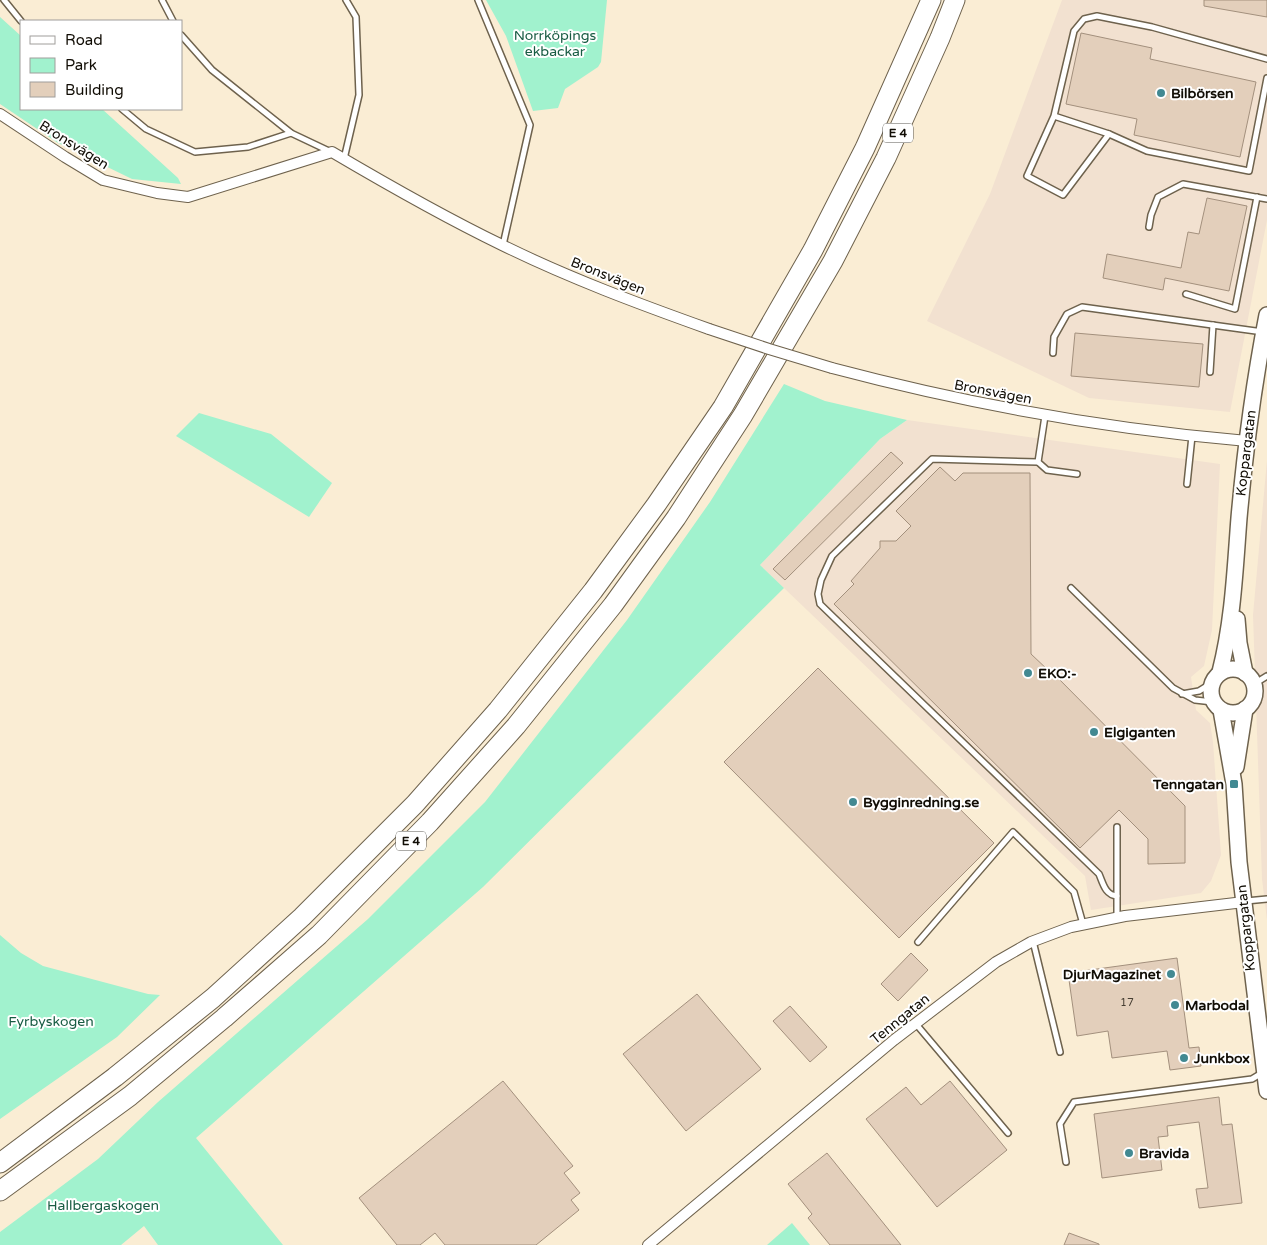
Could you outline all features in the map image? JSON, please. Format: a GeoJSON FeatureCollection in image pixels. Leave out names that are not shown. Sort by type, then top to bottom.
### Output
{"type":"FeatureCollection","features":[{"type":"Feature","properties":{"kind":"highway","name":"E 4"},"geometry":{"type":"LineString","coordinates":[[0,1162],[115,1077],[213,998],[302,917],[415,804],[528,673],[593,591],[645,520],[723,407],[813,250],[866,148],[931,0]]}},
{"type":"Feature","properties":{"kind":"highway","name":"E 4"},"geometry":{"type":"LineString","coordinates":[[0,1192],[130,1096],[224,1018],[319,935],[430,822],[516,726],[613,605],[676,518],[743,415],[833,262],[886,158],[955,0]]}},
{"type":"Feature","properties":{"kind":"street","name":"Bronsvägen"},"geometry":{"type":"LineString","coordinates":[[0,114],[103,180],[157,193],[188,197],[332,152],[421,204],[503,246],[639,303],[769,349],[832,368],[937,394],[1045,416],[1192,435],[1247,440]]}},
{"type":"Feature","properties":{"kind":"street","name":"Koppargatan"},"geometry":{"type":"LineString","coordinates":[[1216,678],[1228,640],[1247,440],[1267,315]]}},
{"type":"Feature","properties":{"kind":"street","name":"Koppargatan"},"geometry":{"type":"LineString","coordinates":[[1234,592],[1239,642],[1255,678]]}},
{"type":"Feature","properties":{"kind":"street"},"geometry":{"type":"LineString","coordinates":[[1233,669],[1255,678],[1254,698],[1245,709],[1233,713],[1217,706],[1210,689],[1216,678],[1233,669]]}},
{"type":"Feature","properties":{"kind":"street","name":"Koppargatan"},"geometry":{"type":"LineString","coordinates":[[1217,706],[1234,784],[1239,862],[1259,1038],[1266,1073],[1267,1091]]}},
{"type":"Feature","properties":{"kind":"street","name":"Koppargatan"},"geometry":{"type":"LineString","coordinates":[[1234,784],[1240,731],[1245,709]]}},
{"type":"Feature","properties":{"kind":"street","name":"Tenngatan"},"geometry":{"type":"LineString","coordinates":[[648,1245],[916,1023],[996,962],[1033,941],[1083,924],[1244,902]]}},
{"type":"Feature","properties":{"kind":"lane"},"geometry":{"type":"LineString","coordinates":[[4,0],[20,20]]}},
{"type":"Feature","properties":{"kind":"lane"},"geometry":{"type":"LineString","coordinates":[[162,0],[172,20]]}},
{"type":"Feature","properties":{"kind":"lane"},"geometry":{"type":"LineString","coordinates":[[344,159],[359,95],[356,17],[346,0]]}},
{"type":"Feature","properties":{"kind":"lane"},"geometry":{"type":"LineString","coordinates":[[478,0],[530,125],[503,246]]}},
{"type":"Feature","properties":{"kind":"lane"},"geometry":{"type":"LineString","coordinates":[[1109,134],[1063,195],[1027,176],[1054,116],[1074,31],[1084,18],[1097,16],[1152,27],[1267,59]]}},
{"type":"Feature","properties":{"kind":"lane"},"geometry":{"type":"LineString","coordinates":[[182,37],[212,70],[291,133],[332,152]]}},
{"type":"Feature","properties":{"kind":"lane"},"geometry":{"type":"LineString","coordinates":[[1054,116],[1109,134],[1147,151],[1249,171],[1267,78]]}},
{"type":"Feature","properties":{"kind":"lane"},"geometry":{"type":"LineString","coordinates":[[123,110],[146,129],[195,152],[248,147],[291,133]]}},
{"type":"Feature","properties":{"kind":"lane"},"geometry":{"type":"LineString","coordinates":[[1149,227],[1158,197],[1183,184],[1267,199]]}},
{"type":"Feature","properties":{"kind":"lane"},"geometry":{"type":"LineString","coordinates":[[1186,294],[1235,309],[1257,197]]}},
{"type":"Feature","properties":{"kind":"lane"},"geometry":{"type":"LineString","coordinates":[[1053,353],[1054,337],[1067,314],[1082,307],[1264,332]]}},
{"type":"Feature","properties":{"kind":"lane"},"geometry":{"type":"LineString","coordinates":[[1210,372],[1213,324]]}},
{"type":"Feature","properties":{"kind":"lane"},"geometry":{"type":"LineString","coordinates":[[1038,462],[1045,416]]}},
{"type":"Feature","properties":{"kind":"lane"},"geometry":{"type":"LineString","coordinates":[[1187,484],[1192,435]]}},
{"type":"Feature","properties":{"kind":"lane"},"geometry":{"type":"LineString","coordinates":[[1077,474],[1047,470],[1038,462],[932,459],[832,556],[821,580],[818,594],[820,604],[1099,874],[1106,891],[1111,896],[1117,896]]}},
{"type":"Feature","properties":{"kind":"lane"},"geometry":{"type":"LineString","coordinates":[[1071,588],[1173,688],[1195,700],[1217,706]]}},
{"type":"Feature","properties":{"kind":"lane"},"geometry":{"type":"LineString","coordinates":[[1182,694],[1199,692],[1216,678]]}},
{"type":"Feature","properties":{"kind":"lane"},"geometry":{"type":"LineString","coordinates":[[1117,827],[1117,918]]}},
{"type":"Feature","properties":{"kind":"lane"},"geometry":{"type":"LineString","coordinates":[[918,942],[1013,832],[1074,892],[1083,924]]}},
{"type":"Feature","properties":{"kind":"lane"},"geometry":{"type":"LineString","coordinates":[[1244,902],[1267,899]]}},
{"type":"Feature","properties":{"kind":"lane"},"geometry":{"type":"LineString","coordinates":[[1033,941],[1060,1052]]}},
{"type":"Feature","properties":{"kind":"lane"},"geometry":{"type":"LineString","coordinates":[[916,1023],[1008,1133]]}},
{"type":"Feature","properties":{"kind":"lane"},"geometry":{"type":"LineString","coordinates":[[1066,1162],[1060,1124],[1074,1102],[1252,1079],[1266,1073]]}},
{"type":"Feature","properties":{"kind":"shaded area"},"geometry":{"type":"Polygon","coordinates":[[[1062,0],[1267,0],[1267,220],[1230,412],[1089,398],[927,321],[990,194],[1062,0]]]}},
{"type":"Feature","properties":{"kind":"shaded area"},"geometry":{"type":"Polygon","coordinates":[[[907,420],[1220,464],[1212,630],[1204,666],[1191,677],[1196,710],[1210,723],[1221,855],[1211,881],[1201,893],[1091,910],[1085,876],[760,565],[880,439],[907,420]]]}},
{"type":"Feature","properties":{"kind":"shaded area"},"geometry":{"type":"Polygon","coordinates":[[[1267,460],[1267,920],[1262,879],[1253,615],[1267,460]]]}},
{"type":"Feature","properties":{"kind":"green space","name":"Norrköpings ekbackar"},"geometry":{"type":"Polygon","coordinates":[[[486,0],[607,0],[601,62],[598,67],[565,89],[558,108],[533,111],[506,36],[486,0]]]}},
{"type":"Feature","properties":{"kind":"green space"},"geometry":{"type":"Polygon","coordinates":[[[0,17],[20,35],[20,110],[103,110],[178,178],[181,184],[132,179],[58,143],[0,104],[0,17]]]}},
{"type":"Feature","properties":{"kind":"green space","name":"Hallbergaskogen"},"geometry":{"type":"Polygon","coordinates":[[[784,384],[825,401],[907,420],[880,439],[760,565],[784,588],[483,887],[196,1138],[283,1245],[158,1245],[144,1226],[121,1245],[0,1245],[0,1232],[98,1159],[158,1102],[368,919],[485,802],[627,620],[710,502],[784,384]]]}},
{"type":"Feature","properties":{"kind":"green space"},"geometry":{"type":"Polygon","coordinates":[[[199,413],[271,434],[332,483],[309,517],[176,436],[199,413]]]}},
{"type":"Feature","properties":{"kind":"green space","name":"Fyrbyskogen"},"geometry":{"type":"Polygon","coordinates":[[[0,935],[21,953],[43,966],[148,994],[160,995],[117,1037],[0,1119],[0,935]]]}},
{"type":"Feature","properties":{"kind":"green space"},"geometry":{"type":"Polygon","coordinates":[[[792,1223],[810,1245],[767,1245],[792,1223]]]}},
{"type":"Feature","properties":{"kind":"building"},"geometry":{"type":"Polygon","coordinates":[[[1204,0],[1267,0],[1267,17],[1204,6],[1204,0]]]}},
{"type":"Feature","properties":{"kind":"building","name":"Bilbörsen"},"geometry":{"type":"Polygon","coordinates":[[[1081,33],[1152,48],[1150,59],[1256,82],[1240,157],[1134,135],[1137,119],[1066,104],[1081,33]]]}},
{"type":"Feature","properties":{"kind":"building"},"geometry":{"type":"Polygon","coordinates":[[[1207,198],[1247,206],[1229,291],[1165,278],[1163,290],[1103,278],[1107,254],[1181,268],[1188,232],[1199,234],[1207,198]]]}},
{"type":"Feature","properties":{"kind":"building"},"geometry":{"type":"Polygon","coordinates":[[[1075,333],[1203,344],[1199,387],[1071,376],[1075,333]]]}},
{"type":"Feature","properties":{"kind":"building"},"geometry":{"type":"Polygon","coordinates":[[[891,452],[903,463],[785,580],[773,569],[891,452]]]}},
{"type":"Feature","properties":{"kind":"building"},"geometry":{"type":"Polygon","coordinates":[[[940,467],[955,481],[963,473],[1030,473],[1031,654],[1050,670],[1185,806],[1185,863],[1148,864],[1148,839],[1119,810],[1080,848],[834,604],[854,584],[851,581],[880,548],[880,541],[896,541],[911,526],[896,511],[940,467]]]}},
{"type":"Feature","properties":{"kind":"building"},"geometry":{"type":"Polygon","coordinates":[[[818,668],[994,843],[899,938],[724,762],[818,668]]]}},
{"type":"Feature","properties":{"kind":"building"},"geometry":{"type":"Polygon","coordinates":[[[911,953],[928,970],[898,1001],[881,984],[911,953]]]}},
{"type":"Feature","properties":{"kind":"building"},"geometry":{"type":"Polygon","coordinates":[[[1177,958],[1189,1048],[1199,1047],[1201,1066],[1170,1070],[1167,1051],[1112,1058],[1108,1031],[1077,1036],[1068,973],[1177,958]]]}},
{"type":"Feature","properties":{"kind":"building"},"geometry":{"type":"Polygon","coordinates":[[[697,994],[761,1069],[686,1131],[623,1054],[697,994]]]}},
{"type":"Feature","properties":{"kind":"building"},"geometry":{"type":"Polygon","coordinates":[[[790,1006],[827,1047],[810,1062],[773,1021],[790,1006]]]}},
{"type":"Feature","properties":{"kind":"building"},"geometry":{"type":"Polygon","coordinates":[[[503,1081],[573,1166],[564,1173],[580,1193],[571,1200],[579,1210],[536,1245],[445,1245],[435,1233],[420,1245],[397,1245],[359,1198],[503,1081]]]}},
{"type":"Feature","properties":{"kind":"building"},"geometry":{"type":"Polygon","coordinates":[[[950,1081],[1007,1150],[937,1207],[866,1119],[906,1087],[921,1105],[950,1081]]]}},
{"type":"Feature","properties":{"kind":"building","name":"Bravida"},"geometry":{"type":"Polygon","coordinates":[[[1219,1097],[1222,1125],[1232,1124],[1242,1203],[1199,1208],[1196,1189],[1208,1188],[1199,1122],[1167,1126],[1168,1136],[1158,1137],[1162,1170],[1102,1178],[1094,1114],[1219,1097]]]}},
{"type":"Feature","properties":{"kind":"building"},"geometry":{"type":"Polygon","coordinates":[[[827,1153],[901,1245],[830,1245],[808,1218],[812,1214],[788,1184],[827,1153]]]}},
{"type":"Feature","properties":{"kind":"building"},"geometry":{"type":"Polygon","coordinates":[[[1069,1233],[1099,1244],[1099,1245],[1064,1245],[1069,1233]]]}},
{"type":"Feature","properties":{"kind":"place","name":"Bilbörsen"},"geometry":{"type":"Point","coordinates":[1161,93]}},
{"type":"Feature","properties":{"kind":"place","name":"EKO:-"},"geometry":{"type":"Point","coordinates":[1028,673]}},
{"type":"Feature","properties":{"kind":"place","name":"Elgiganten"},"geometry":{"type":"Point","coordinates":[1094,732]}},
{"type":"Feature","properties":{"kind":"place","name":"Tenngatan"},"geometry":{"type":"Point","coordinates":[1234,784]}},
{"type":"Feature","properties":{"kind":"place","name":"Bygginredning.se"},"geometry":{"type":"Point","coordinates":[853,802]}},
{"type":"Feature","properties":{"kind":"place","name":"DjurMagazinet"},"geometry":{"type":"Point","coordinates":[1171,974]}},
{"type":"Feature","properties":{"kind":"place","name":"Marbodal"},"geometry":{"type":"Point","coordinates":[1175,1005]}},
{"type":"Feature","properties":{"kind":"place","name":"Junkbox"},"geometry":{"type":"Point","coordinates":[1184,1058]}},
{"type":"Feature","properties":{"kind":"place","name":"Bravida"},"geometry":{"type":"Point","coordinates":[1129,1153]}}]}
